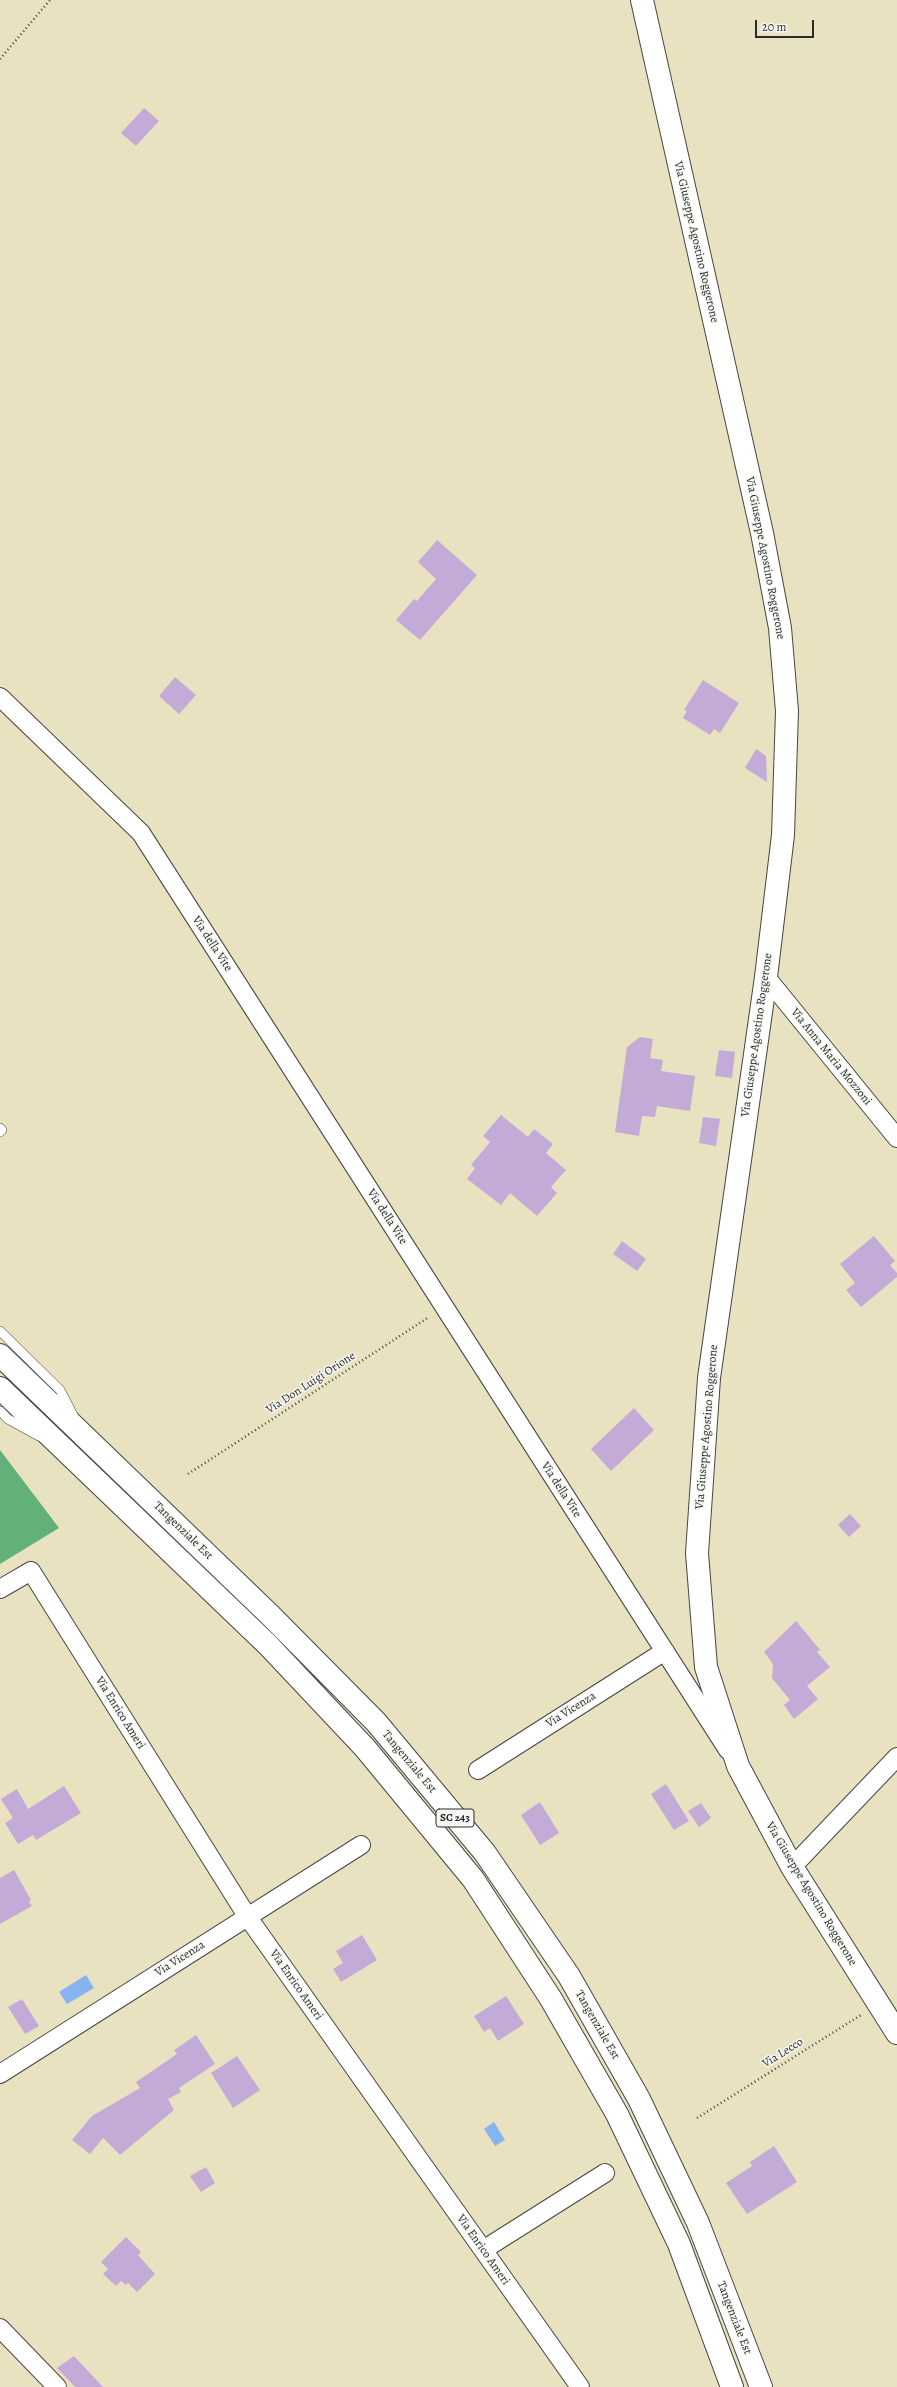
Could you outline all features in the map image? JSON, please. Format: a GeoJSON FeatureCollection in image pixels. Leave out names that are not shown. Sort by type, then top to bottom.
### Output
{"type":"FeatureCollection","features":[{"type":"Feature","properties":{"kind":"main road","name":"Via Giuseppe Agostino Roggerone"},"geometry":{"type":"LineString","coordinates":[[642,0],[760,525],[780,628],[787,711],[783,835],[766,977],[709,1378],[697,1553],[706,1667],[738,1766],[792,1867],[897,2033]]}},
{"type":"Feature","properties":{"kind":"main road","name":"Tangenziale Est"},"geometry":{"type":"LineString","coordinates":[[0,1355],[271,1616],[376,1722],[485,1853],[569,1976],[639,2099],[698,2223],[761,2387]]}},
{"type":"Feature","properties":{"kind":"main road","name":"Tangenziale Est"},"geometry":{"type":"LineString","coordinates":[[0,1388],[268,1645],[365,1748],[473,1879],[551,1999],[618,2114],[679,2244],[732,2387]]}},
{"type":"Feature","properties":{"kind":"street","name":"Via della Vite"},"geometry":{"type":"LineString","coordinates":[[0,696],[141,833],[738,1766]]}},
{"type":"Feature","properties":{"kind":"street","name":"Via Anna Maria Mozzoni"},"geometry":{"type":"LineString","coordinates":[[766,977],[897,1138]]}},
{"type":"Feature","properties":{"kind":"street","name":"Via Enrico Ameri"},"geometry":{"type":"LineString","coordinates":[[0,1589],[31,1571],[248,1916],[580,2387]]}},
{"type":"Feature","properties":{"kind":"street","name":"Via Vicenza"},"geometry":{"type":"LineString","coordinates":[[478,1770],[664,1651]]}},
{"type":"Feature","properties":{"kind":"street"},"geometry":{"type":"LineString","coordinates":[[792,1867],[897,1758]]}},
{"type":"Feature","properties":{"kind":"street","name":"Via Vicenza"},"geometry":{"type":"LineString","coordinates":[[0,2074],[361,1845]]}},
{"type":"Feature","properties":{"kind":"street"},"geometry":{"type":"LineString","coordinates":[[483,2250],[605,2173]]}},
{"type":"Feature","properties":{"kind":"street"},"geometry":{"type":"LineString","coordinates":[[0,2328],[57,2387]]}},
{"type":"Feature","properties":{"kind":"lane"},"geometry":{"type":"LineString","coordinates":[[0,1128],[2,1130],[0,1132]]}},
{"type":"Feature","properties":{"kind":"lane"},"geometry":{"type":"LineString","coordinates":[[0,1331],[60,1390],[84,1436]]}},
{"type":"Feature","properties":{"kind":"lane"},"geometry":{"type":"LineString","coordinates":[[0,1411],[8,1419],[68,1453]]}},
{"type":"Feature","properties":{"kind":"path"},"geometry":{"type":"LineString","coordinates":[[0,59],[50,0]]}},
{"type":"Feature","properties":{"kind":"path","name":"Via Don Luigi Orione"},"geometry":{"type":"LineString","coordinates":[[188,1474],[444,1307]]}},
{"type":"Feature","properties":{"kind":"path","name":"Via Lecco"},"geometry":{"type":"LineString","coordinates":[[697,2118],[878,2004]]}},
{"type":"Feature","properties":{"kind":"green space"},"geometry":{"type":"Polygon","coordinates":[[[0,1450],[59,1528],[0,1564],[0,1450]]]}},
{"type":"Feature","properties":{"kind":"water"},"geometry":{"type":"Polygon","coordinates":[[[86,1975],[94,1988],[67,2004],[59,1992],[86,1975]]]}},
{"type":"Feature","properties":{"kind":"water"},"geometry":{"type":"Polygon","coordinates":[[[494,2122],[505,2140],[495,2146],[484,2129],[494,2122]]]}},
{"type":"Feature","properties":{"kind":"building"},"geometry":{"type":"Polygon","coordinates":[[[144,108],[159,121],[136,146],[121,133],[144,108]]]}},
{"type":"Feature","properties":{"kind":"building"},"geometry":{"type":"Polygon","coordinates":[[[437,540],[477,575],[420,640],[396,620],[414,599],[417,601],[436,579],[418,562],[437,540]]]}},
{"type":"Feature","properties":{"kind":"building"},"geometry":{"type":"Polygon","coordinates":[[[175,677],[196,695],[179,714],[159,696],[175,677]]]}},
{"type":"Feature","properties":{"kind":"building"},"geometry":{"type":"Polygon","coordinates":[[[703,680],[739,703],[720,733],[714,729],[710,735],[683,718],[687,711],[684,710],[703,680]]]}},
{"type":"Feature","properties":{"kind":"building"},"geometry":{"type":"Polygon","coordinates":[[[756,749],[766,756],[767,782],[745,768],[756,749]]]}},
{"type":"Feature","properties":{"kind":"building"},"geometry":{"type":"Polygon","coordinates":[[[640,1037],[653,1039],[650,1058],[663,1060],[661,1071],[695,1076],[690,1111],[657,1106],[655,1117],[642,1116],[639,1136],[615,1132],[627,1047],[640,1037]]]}},
{"type":"Feature","properties":{"kind":"building"},"geometry":{"type":"Polygon","coordinates":[[[719,1050],[735,1052],[732,1078],[715,1076],[719,1050]]]}},
{"type":"Feature","properties":{"kind":"building"},"geometry":{"type":"Polygon","coordinates":[[[501,1115],[528,1137],[534,1129],[553,1144],[546,1153],[566,1170],[551,1187],[557,1193],[537,1216],[510,1193],[501,1205],[467,1179],[475,1168],[471,1165],[490,1142],[483,1136],[501,1115]]]}},
{"type":"Feature","properties":{"kind":"building"},"geometry":{"type":"Polygon","coordinates":[[[703,1117],[720,1119],[716,1146],[699,1143],[703,1117]]]}},
{"type":"Feature","properties":{"kind":"building"},"geometry":{"type":"Polygon","coordinates":[[[874,1236],[895,1261],[890,1265],[897,1273],[897,1277],[861,1307],[846,1290],[855,1283],[840,1264],[874,1236]]]}},
{"type":"Feature","properties":{"kind":"building"},"geometry":{"type":"Polygon","coordinates":[[[622,1241],[646,1259],[637,1271],[613,1254],[622,1241]]]}},
{"type":"Feature","properties":{"kind":"building"},"geometry":{"type":"Polygon","coordinates":[[[634,1408],[654,1430],[611,1471],[591,1449],[634,1408]]]}},
{"type":"Feature","properties":{"kind":"building"},"geometry":{"type":"Polygon","coordinates":[[[850,1514],[861,1526],[849,1537],[838,1525],[850,1514]]]}},
{"type":"Feature","properties":{"kind":"building"},"geometry":{"type":"Polygon","coordinates":[[[796,1621],[820,1650],[817,1652],[830,1667],[807,1686],[818,1699],[794,1719],[784,1705],[790,1700],[772,1678],[773,1664],[764,1652],[796,1621]]]}},
{"type":"Feature","properties":{"kind":"building"},"geometry":{"type":"Polygon","coordinates":[[[666,1784],[689,1821],[674,1830],[651,1794],[666,1784]]]}},
{"type":"Feature","properties":{"kind":"building"},"geometry":{"type":"Polygon","coordinates":[[[64,1786],[81,1813],[36,1840],[33,1835],[18,1844],[5,1823],[13,1818],[1,1799],[17,1789],[28,1809],[64,1786]]]}},
{"type":"Feature","properties":{"kind":"building"},"geometry":{"type":"Polygon","coordinates":[[[540,1802],[559,1833],[540,1845],[521,1815],[540,1802]]]}},
{"type":"Feature","properties":{"kind":"building"},"geometry":{"type":"Polygon","coordinates":[[[701,1803],[711,1818],[699,1827],[688,1811],[701,1803]]]}},
{"type":"Feature","properties":{"kind":"building"},"geometry":{"type":"Polygon","coordinates":[[[14,1870],[31,1900],[29,1902],[32,1906],[0,1924],[0,1878],[14,1870]]]}},
{"type":"Feature","properties":{"kind":"building"},"geometry":{"type":"Polygon","coordinates":[[[362,1935],[377,1960],[341,1982],[333,1969],[343,1963],[336,1951],[362,1935]]]}},
{"type":"Feature","properties":{"kind":"building"},"geometry":{"type":"Polygon","coordinates":[[[506,1996],[524,2024],[498,2041],[490,2028],[484,2032],[474,2016],[506,1996]]]}},
{"type":"Feature","properties":{"kind":"building"},"geometry":{"type":"Polygon","coordinates":[[[22,1999],[39,2026],[25,2034],[8,2007],[22,1999]]]}},
{"type":"Feature","properties":{"kind":"building"},"geometry":{"type":"Polygon","coordinates":[[[196,2035],[215,2064],[179,2088],[181,2092],[168,2099],[174,2110],[120,2155],[103,2138],[90,2154],[72,2140],[92,2116],[140,2088],[136,2082],[177,2054],[174,2050],[196,2035]]]}},
{"type":"Feature","properties":{"kind":"building"},"geometry":{"type":"Polygon","coordinates":[[[237,2056],[260,2090],[233,2108],[211,2073],[237,2056]]]}},
{"type":"Feature","properties":{"kind":"building"},"geometry":{"type":"Polygon","coordinates":[[[774,2146],[797,2182],[747,2214],[726,2183],[752,2166],[750,2162],[774,2146]]]}},
{"type":"Feature","properties":{"kind":"building"},"geometry":{"type":"Polygon","coordinates":[[[206,2167],[215,2183],[201,2192],[190,2176],[206,2167]]]}},
{"type":"Feature","properties":{"kind":"building"},"geometry":{"type":"Polygon","coordinates":[[[126,2237],[141,2252],[138,2255],[155,2274],[137,2292],[128,2283],[126,2285],[121,2281],[116,2286],[103,2274],[108,2269],[101,2262],[126,2237]]]}},
{"type":"Feature","properties":{"kind":"building"},"geometry":{"type":"Polygon","coordinates":[[[74,2356],[103,2387],[75,2387],[57,2368],[74,2356]]]}}]}
